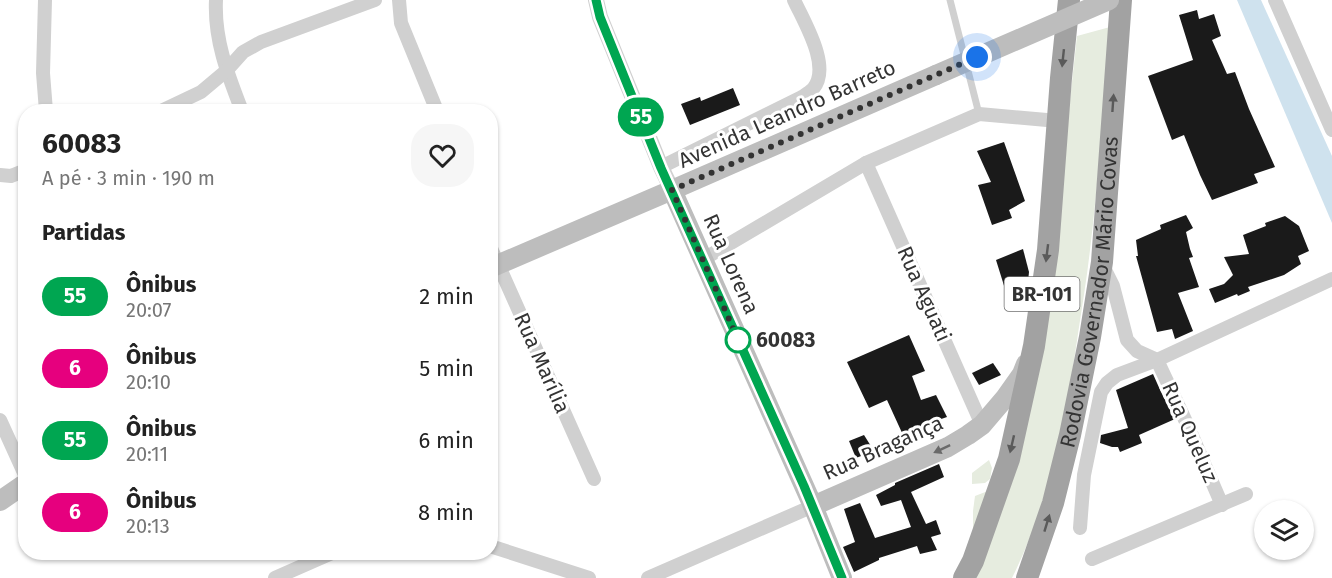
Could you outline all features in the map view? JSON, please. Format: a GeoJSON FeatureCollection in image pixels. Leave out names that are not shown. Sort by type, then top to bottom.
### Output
{"type":"FeatureCollection","features":[{"type":"Feature","properties":{"kind":"highway","name":"Rodovia Governador Mário Covas"},"geometry":{"type":"LineString","coordinates":[[1027,578],[1053,503],[1090,337],[1102,262],[1121,0]]}},
{"type":"Feature","properties":{"kind":"highway","name":"BR-101"},"geometry":{"type":"LineString","coordinates":[[964,578],[973,561],[1009,459],[1034,346],[1048,250],[1067,2]]}},
{"type":"Feature","properties":{"kind":"main road","name":"Avenida Leandro Barreto"},"geometry":{"type":"LineString","coordinates":[[498,264],[1109,0]]}},
{"type":"Feature","properties":{"kind":"main road","name":"Rua Lorena"},"geometry":{"type":"LineString","coordinates":[[672,190],[813,506],[842,578]]}},
{"type":"Feature","properties":{"kind":"main road","name":"Rua Bragança"},"geometry":{"type":"LineString","coordinates":[[813,506],[948,447],[968,435],[982,424],[1005,398],[1022,374],[1034,346]]}},
{"type":"Feature","properties":{"kind":"main road"},"geometry":{"type":"LineString","coordinates":[[0,501],[18,489]]}},
{"type":"Feature","properties":{"kind":"street"},"geometry":{"type":"LineString","coordinates":[[45,0],[43,73],[45,104]]}},
{"type":"Feature","properties":{"kind":"street"},"geometry":{"type":"LineString","coordinates":[[216,0],[218,42],[226,71],[239,104]]}},
{"type":"Feature","properties":{"kind":"street"},"geometry":{"type":"LineString","coordinates":[[176,104],[201,92],[226,71],[243,52],[261,42],[375,0]]}},
{"type":"Feature","properties":{"kind":"street"},"geometry":{"type":"LineString","coordinates":[[399,0],[402,23],[434,104]]}},
{"type":"Feature","properties":{"kind":"street","name":"Rua Lorena"},"geometry":{"type":"LineString","coordinates":[[596,0],[600,17],[672,190]]}},
{"type":"Feature","properties":{"kind":"street"},"geometry":{"type":"LineString","coordinates":[[661,168],[802,97],[814,88],[819,78],[818,53],[794,0]]}},
{"type":"Feature","properties":{"kind":"street"},"geometry":{"type":"LineString","coordinates":[[1275,0],[1327,103],[1332,130]]}},
{"type":"Feature","properties":{"kind":"street"},"geometry":{"type":"LineString","coordinates":[[702,260],[866,163],[979,114],[1058,121]]}},
{"type":"Feature","properties":{"kind":"street","name":"Rua Aguati"},"geometry":{"type":"LineString","coordinates":[[866,163],[982,424]]}},
{"type":"Feature","properties":{"kind":"street"},"geometry":{"type":"LineString","coordinates":[[0,175],[11,176],[18,173]]}},
{"type":"Feature","properties":{"kind":"street"},"geometry":{"type":"LineString","coordinates":[[1102,262],[1113,285],[1127,340],[1137,351],[1157,360]]}},
{"type":"Feature","properties":{"kind":"street","name":"Rua Marília"},"geometry":{"type":"LineString","coordinates":[[498,275],[594,479]]}},
{"type":"Feature","properties":{"kind":"street"},"geometry":{"type":"LineString","coordinates":[[1080,528],[1084,475],[1101,392],[1107,383],[1117,375],[1157,360],[1332,279]]}},
{"type":"Feature","properties":{"kind":"street","name":"Rua Queluz"},"geometry":{"type":"LineString","coordinates":[[1157,360],[1222,505]]}},
{"type":"Feature","properties":{"kind":"street"},"geometry":{"type":"LineString","coordinates":[[0,420],[18,459]]}},
{"type":"Feature","properties":{"kind":"street"},"geometry":{"type":"LineString","coordinates":[[1092,559],[1246,494]]}},
{"type":"Feature","properties":{"kind":"street","name":"Rua Bragança"},"geometry":{"type":"LineString","coordinates":[[648,578],[813,506]]}},
{"type":"Feature","properties":{"kind":"street"},"geometry":{"type":"LineString","coordinates":[[498,549],[589,578]]}},
{"type":"Feature","properties":{"kind":"street"},"geometry":{"type":"LineString","coordinates":[[274,578],[315,560]]}},
{"type":"Feature","properties":{"kind":"lane"},"geometry":{"type":"LineString","coordinates":[[950,0],[979,114]]}},
{"type":"Feature","properties":{"kind":"shaded area"},"geometry":{"type":"Polygon","coordinates":[[[1110,27],[1089,260],[1069,391],[1055,456],[1037,519],[1012,578],[976,578],[1054,247],[1077,36],[1110,27]]]}},
{"type":"Feature","properties":{"kind":"shaded area"},"geometry":{"type":"Polygon","coordinates":[[[989,460],[992,468],[990,479],[985,483],[972,484],[972,473],[989,460]]]}},
{"type":"Feature","properties":{"kind":"shaded area"},"geometry":{"type":"Polygon","coordinates":[[[993,489],[973,534],[975,496],[993,489]]]}},
{"type":"Feature","properties":{"kind":"water"},"geometry":{"type":"Polygon","coordinates":[[[1237,0],[1261,0],[1332,156],[1332,223],[1237,0]]]}},
{"type":"Feature","properties":{"kind":"building"},"geometry":{"type":"Polygon","coordinates":[[[1197,10],[1199,19],[1214,14],[1221,36],[1212,40],[1227,74],[1235,72],[1275,167],[1254,174],[1258,183],[1212,200],[1184,135],[1172,140],[1148,76],[1193,60],[1179,15],[1197,10]]]}},
{"type":"Feature","properties":{"kind":"building"},"geometry":{"type":"Polygon","coordinates":[[[733,88],[740,105],[690,125],[681,104],[700,97],[701,101],[733,88]]]}},
{"type":"Feature","properties":{"kind":"building"},"geometry":{"type":"Polygon","coordinates":[[[1004,142],[1025,201],[1009,210],[1012,218],[992,225],[978,185],[991,182],[977,151],[1004,142]]]}},
{"type":"Feature","properties":{"kind":"building"},"geometry":{"type":"Polygon","coordinates":[[[1186,215],[1193,228],[1186,232],[1193,257],[1189,258],[1199,287],[1178,293],[1193,331],[1175,339],[1172,329],[1157,332],[1136,256],[1138,256],[1136,240],[1161,229],[1160,225],[1186,215]]]}},
{"type":"Feature","properties":{"kind":"building"},"geometry":{"type":"Polygon","coordinates":[[[1285,216],[1299,226],[1309,251],[1298,256],[1301,264],[1284,275],[1248,287],[1250,291],[1215,303],[1209,289],[1224,284],[1233,275],[1224,257],[1249,254],[1243,235],[1266,226],[1265,223],[1285,216]]]}},
{"type":"Feature","properties":{"kind":"building"},"geometry":{"type":"Polygon","coordinates":[[[1023,249],[1029,272],[1026,301],[1010,305],[996,260],[1023,249]]]}},
{"type":"Feature","properties":{"kind":"building"},"geometry":{"type":"Polygon","coordinates":[[[909,335],[925,371],[912,376],[921,400],[936,395],[947,417],[903,435],[887,400],[869,408],[847,362],[909,335]]]}},
{"type":"Feature","properties":{"kind":"building"},"geometry":{"type":"Polygon","coordinates":[[[993,363],[1001,375],[979,385],[972,373],[993,363]]]}},
{"type":"Feature","properties":{"kind":"building"},"geometry":{"type":"Polygon","coordinates":[[[1153,374],[1175,419],[1139,435],[1142,443],[1120,452],[1118,447],[1100,443],[1101,435],[1128,428],[1116,390],[1153,374]]]}},
{"type":"Feature","properties":{"kind":"building"},"geometry":{"type":"Polygon","coordinates":[[[864,435],[874,451],[856,458],[849,441],[864,435]]]}},
{"type":"Feature","properties":{"kind":"building"},"geometry":{"type":"Polygon","coordinates":[[[939,464],[944,477],[911,492],[926,524],[936,520],[941,534],[931,537],[937,550],[920,554],[917,546],[879,558],[854,572],[843,547],[855,542],[844,509],[860,503],[875,538],[911,527],[901,500],[881,506],[876,495],[895,483],[939,464]]]}},
{"type":"Feature","properties":{"kind":"bus line","name":"55"},"geometry":{"type":"LineString","coordinates":[[596,0],[600,17],[661,168],[813,506],[842,578]]}},
{"type":"Feature","properties":{"kind":"place","name":"60083"},"geometry":{"type":"Point","coordinates":[738,340]}},
{"type":"Feature","properties":{"kind":"route"},"geometry":{"type":"LineString","coordinates":[[738,340],[740,344],[672,190],[977,57]]}}]}
